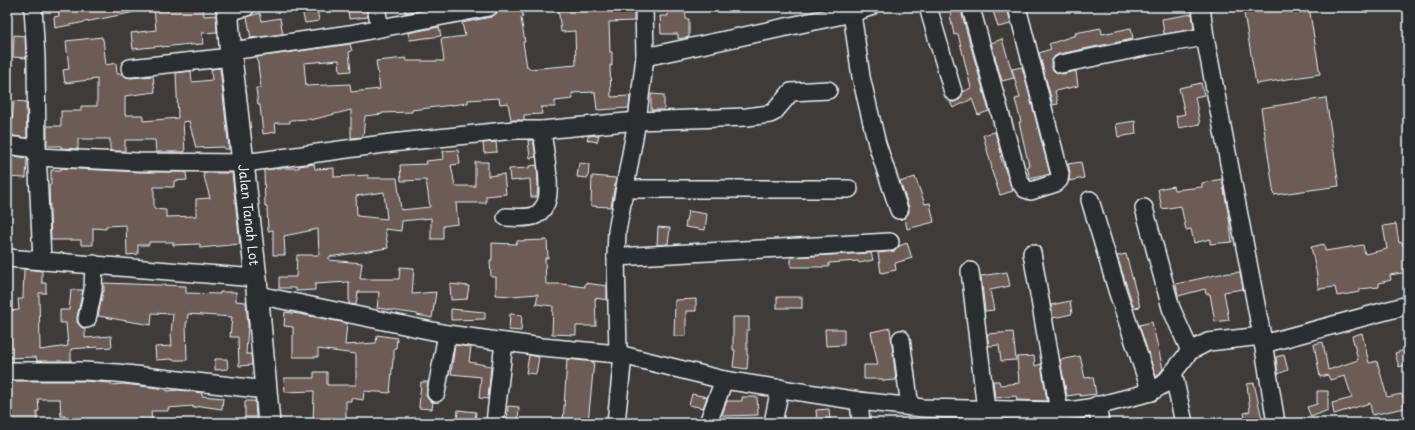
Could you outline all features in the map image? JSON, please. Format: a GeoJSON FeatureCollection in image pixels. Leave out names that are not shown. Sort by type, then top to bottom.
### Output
{"type":"FeatureCollection","features":[{"type":"Feature","properties":{"kind":"main road","name":"Jalan Tanah Lot"},"geometry":{"type":"LineString","coordinates":[[234,9],[231,54],[257,286],[269,423]]}},
{"type":"Feature","properties":{"kind":"street"},"geometry":{"type":"LineString","coordinates":[[33,7],[42,261]]}},
{"type":"Feature","properties":{"kind":"street"},"geometry":{"type":"LineString","coordinates":[[376,7],[380,28]]}},
{"type":"Feature","properties":{"kind":"street"},"geometry":{"type":"LineString","coordinates":[[130,68],[231,54],[350,34],[489,7]]}},
{"type":"Feature","properties":{"kind":"street"},"geometry":{"type":"LineString","coordinates":[[616,423],[621,355],[616,257],[617,230],[638,121],[645,57],[644,7]]}},
{"type":"Feature","properties":{"kind":"street"},"geometry":{"type":"LineString","coordinates":[[645,57],[840,12],[870,7]]}},
{"type":"Feature","properties":{"kind":"street"},"geometry":{"type":"LineString","coordinates":[[928,7],[953,92]]}},
{"type":"Feature","properties":{"kind":"street"},"geometry":{"type":"LineString","coordinates":[[974,7],[972,12],[1019,181],[1025,189],[1031,191],[1056,183],[1059,180],[1060,174],[1017,7]]}},
{"type":"Feature","properties":{"kind":"street"},"geometry":{"type":"LineString","coordinates":[[1201,7],[1205,37],[1262,340],[1276,423]]}},
{"type":"Feature","properties":{"kind":"street"},"geometry":{"type":"LineString","coordinates":[[840,12],[861,77],[877,144],[899,210]]}},
{"type":"Feature","properties":{"kind":"street"},"geometry":{"type":"LineString","coordinates":[[1061,64],[1150,46],[1205,37]]}},
{"type":"Feature","properties":{"kind":"street"},"geometry":{"type":"LineString","coordinates":[[7,146],[37,153],[139,162],[244,163],[399,142],[514,130],[542,130],[638,121],[747,117],[770,114],[780,107],[786,96],[791,92],[828,90]]}},
{"type":"Feature","properties":{"kind":"street"},"geometry":{"type":"LineString","coordinates":[[506,217],[527,217],[536,214],[543,209],[547,202],[549,188],[542,130]]}},
{"type":"Feature","properties":{"kind":"street"},"geometry":{"type":"LineString","coordinates":[[625,189],[849,189]]}},
{"type":"Feature","properties":{"kind":"street"},"geometry":{"type":"LineString","coordinates":[[1090,200],[1118,293],[1151,392]]}},
{"type":"Feature","properties":{"kind":"street"},"geometry":{"type":"LineString","coordinates":[[1144,208],[1171,308],[1190,351]]}},
{"type":"Feature","properties":{"kind":"street"},"geometry":{"type":"LineString","coordinates":[[616,257],[890,242]]}},
{"type":"Feature","properties":{"kind":"street"},"geometry":{"type":"LineString","coordinates":[[1032,253],[1059,411]]}},
{"type":"Feature","properties":{"kind":"street"},"geometry":{"type":"LineString","coordinates":[[7,258],[94,264],[183,273],[257,286],[447,334],[542,348],[621,355],[724,380],[859,401],[920,413],[993,414],[1076,410],[1151,392],[1164,384],[1190,351],[1208,342],[1262,340],[1408,305]]}},
{"type":"Feature","properties":{"kind":"street"},"geometry":{"type":"LineString","coordinates":[[87,319],[93,290],[94,264]]}},
{"type":"Feature","properties":{"kind":"street"},"geometry":{"type":"LineString","coordinates":[[970,271],[993,414]]}},
{"type":"Feature","properties":{"kind":"street"},"geometry":{"type":"LineString","coordinates":[[436,393],[447,334]]}},
{"type":"Feature","properties":{"kind":"street"},"geometry":{"type":"LineString","coordinates":[[901,339],[920,413]]}},
{"type":"Feature","properties":{"kind":"street"},"geometry":{"type":"LineString","coordinates":[[496,423],[504,342]]}},
{"type":"Feature","properties":{"kind":"street"},"geometry":{"type":"LineString","coordinates":[[7,372],[83,371],[116,373],[266,390]]}},
{"type":"Feature","properties":{"kind":"street"},"geometry":{"type":"LineString","coordinates":[[1173,372],[1184,423]]}},
{"type":"Feature","properties":{"kind":"street"},"geometry":{"type":"LineString","coordinates":[[708,423],[724,380]]}},
{"type":"Feature","properties":{"kind":"street"},"geometry":{"type":"LineString","coordinates":[[773,423],[780,388]]}},
{"type":"Feature","properties":{"kind":"street"},"geometry":{"type":"LineString","coordinates":[[859,401],[861,423]]}},
{"type":"Feature","properties":{"kind":"street"},"geometry":{"type":"LineString","coordinates":[[1097,405],[1100,423]]}},
{"type":"Feature","properties":{"kind":"building"},"geometry":{"type":"Polygon","coordinates":[[[58,7],[134,7],[135,12],[55,28],[54,17],[59,16],[58,7]]]}},
{"type":"Feature","properties":{"kind":"building"},"geometry":{"type":"Polygon","coordinates":[[[154,7],[203,7],[204,16],[216,15],[217,32],[202,33],[203,44],[133,49],[131,33],[156,30],[154,7]]]}},
{"type":"Feature","properties":{"kind":"building"},"geometry":{"type":"Polygon","coordinates":[[[348,7],[366,7],[368,17],[349,19],[348,7]]]}},
{"type":"Feature","properties":{"kind":"building"},"geometry":{"type":"Polygon","coordinates":[[[405,7],[435,7],[405,13],[405,7]]]}},
{"type":"Feature","properties":{"kind":"building"},"geometry":{"type":"Polygon","coordinates":[[[522,7],[523,17],[521,18],[525,42],[523,42],[527,67],[529,67],[529,69],[576,65],[575,31],[561,32],[558,7],[634,7],[634,21],[609,22],[610,52],[612,52],[612,66],[610,65],[611,97],[630,96],[629,108],[597,110],[595,92],[572,93],[573,99],[555,101],[555,107],[541,107],[542,114],[524,115],[524,120],[511,120],[508,103],[500,104],[499,98],[468,100],[468,103],[412,110],[412,112],[382,113],[365,116],[363,137],[351,138],[351,110],[311,120],[290,120],[290,123],[275,123],[276,132],[263,134],[260,105],[258,105],[256,88],[261,88],[257,57],[350,44],[352,51],[349,52],[351,71],[340,72],[339,60],[304,63],[306,86],[350,84],[351,92],[380,89],[376,61],[406,58],[407,61],[444,61],[441,39],[465,36],[462,23],[491,17],[503,9],[522,7]]]}},
{"type":"Feature","properties":{"kind":"building"},"geometry":{"type":"Polygon","coordinates":[[[667,7],[685,7],[686,19],[689,19],[689,37],[678,39],[678,34],[661,34],[660,16],[668,16],[667,7]]]}},
{"type":"Feature","properties":{"kind":"building"},"geometry":{"type":"Polygon","coordinates":[[[949,7],[963,7],[962,15],[989,111],[978,115],[972,99],[953,108],[950,102],[955,102],[960,99],[963,92],[971,88],[958,34],[954,35],[949,7]]]}},
{"type":"Feature","properties":{"kind":"building"},"geometry":{"type":"Polygon","coordinates":[[[1007,7],[1011,24],[998,27],[993,11],[1007,7]]]}},
{"type":"Feature","properties":{"kind":"building"},"geometry":{"type":"Polygon","coordinates":[[[1243,7],[1309,7],[1320,74],[1256,84],[1243,7]]]}},
{"type":"Feature","properties":{"kind":"building"},"geometry":{"type":"Polygon","coordinates":[[[317,8],[319,21],[305,23],[302,11],[317,8]]]}},
{"type":"Feature","properties":{"kind":"building"},"geometry":{"type":"Polygon","coordinates":[[[260,13],[262,21],[280,18],[283,34],[251,38],[247,17],[260,13]]]}},
{"type":"Feature","properties":{"kind":"building"},"geometry":{"type":"Polygon","coordinates":[[[1192,14],[1194,29],[1164,34],[1162,19],[1192,14]]]}},
{"type":"Feature","properties":{"kind":"building"},"geometry":{"type":"Polygon","coordinates":[[[439,27],[441,36],[410,40],[408,33],[439,27]]]}},
{"type":"Feature","properties":{"kind":"building"},"geometry":{"type":"Polygon","coordinates":[[[1101,28],[1102,34],[1131,28],[1133,39],[1055,56],[1051,61],[1053,70],[1057,73],[1063,74],[1076,71],[1078,86],[1055,91],[1058,104],[1053,105],[1039,53],[1051,49],[1049,44],[1076,35],[1075,33],[1101,28]]]}},
{"type":"Feature","properties":{"kind":"building"},"geometry":{"type":"Polygon","coordinates":[[[14,35],[25,36],[26,58],[13,57],[14,35]]]}},
{"type":"Feature","properties":{"kind":"building"},"geometry":{"type":"Polygon","coordinates":[[[102,37],[106,65],[116,63],[117,74],[122,74],[131,78],[153,76],[155,92],[125,96],[125,115],[143,115],[143,121],[178,118],[176,73],[191,71],[192,82],[212,80],[211,69],[220,68],[229,149],[224,149],[224,147],[196,148],[189,121],[183,122],[185,152],[156,152],[155,140],[125,140],[125,151],[110,151],[110,139],[78,139],[78,149],[61,148],[61,146],[47,146],[47,126],[61,126],[61,111],[81,111],[81,106],[97,106],[97,79],[65,83],[63,70],[69,69],[66,41],[102,37]]]}},
{"type":"Feature","properties":{"kind":"building"},"geometry":{"type":"Polygon","coordinates":[[[1002,39],[1014,78],[1002,81],[991,43],[1002,39]]]}},
{"type":"Feature","properties":{"kind":"building"},"geometry":{"type":"Polygon","coordinates":[[[1022,67],[1050,174],[1030,179],[1027,166],[1029,166],[1019,122],[1021,122],[1015,99],[1020,98],[1012,69],[1022,67]]]}},
{"type":"Feature","properties":{"kind":"building"},"geometry":{"type":"Polygon","coordinates":[[[1201,83],[1204,95],[1195,97],[1200,124],[1179,128],[1176,116],[1185,114],[1179,88],[1201,83]]]}},
{"type":"Feature","properties":{"kind":"building"},"geometry":{"type":"Polygon","coordinates":[[[651,94],[664,95],[664,110],[651,110],[651,94]]]}},
{"type":"Feature","properties":{"kind":"building"},"geometry":{"type":"Polygon","coordinates":[[[1326,98],[1339,186],[1274,195],[1261,108],[1326,98]]]}},
{"type":"Feature","properties":{"kind":"building"},"geometry":{"type":"Polygon","coordinates":[[[14,101],[26,102],[27,138],[7,135],[7,121],[12,122],[14,101]]]}},
{"type":"Feature","properties":{"kind":"building"},"geometry":{"type":"Polygon","coordinates":[[[1135,121],[1136,134],[1118,137],[1116,124],[1135,121]]]}},
{"type":"Feature","properties":{"kind":"building"},"geometry":{"type":"Polygon","coordinates":[[[995,132],[1002,156],[1000,156],[1013,191],[1000,195],[991,169],[992,168],[983,135],[995,132]]]}},
{"type":"Feature","properties":{"kind":"building"},"geometry":{"type":"Polygon","coordinates":[[[599,135],[597,142],[587,140],[588,136],[599,135]]]}},
{"type":"Feature","properties":{"kind":"building"},"geometry":{"type":"Polygon","coordinates":[[[528,140],[533,140],[536,157],[530,158],[528,140]]]}},
{"type":"Feature","properties":{"kind":"building"},"geometry":{"type":"Polygon","coordinates":[[[496,142],[497,152],[484,153],[483,143],[496,142]]]}},
{"type":"Feature","properties":{"kind":"building"},"geometry":{"type":"Polygon","coordinates":[[[458,150],[460,164],[451,165],[455,186],[475,186],[475,162],[488,162],[488,176],[504,174],[506,194],[486,196],[486,203],[456,203],[458,224],[443,226],[443,239],[431,239],[431,218],[402,221],[401,231],[385,229],[388,248],[329,257],[329,260],[362,263],[360,279],[399,279],[400,267],[414,268],[412,294],[436,292],[432,318],[417,314],[377,308],[379,292],[358,292],[356,305],[349,304],[349,282],[315,284],[315,290],[296,291],[296,288],[279,288],[279,277],[296,277],[297,255],[319,255],[318,229],[284,236],[285,255],[273,255],[273,230],[268,231],[267,207],[265,207],[264,170],[299,168],[299,166],[314,164],[315,169],[334,168],[334,177],[368,175],[368,178],[397,178],[401,210],[430,207],[426,180],[401,181],[400,165],[427,164],[426,161],[444,159],[443,151],[458,150]],[[384,192],[356,196],[357,216],[387,219],[384,192]]]}},
{"type":"Feature","properties":{"kind":"building"},"geometry":{"type":"Polygon","coordinates":[[[7,155],[27,158],[26,178],[7,177],[7,155]]]}},
{"type":"Feature","properties":{"kind":"building"},"geometry":{"type":"Polygon","coordinates":[[[1081,162],[1084,178],[1069,181],[1070,172],[1068,164],[1081,162]]]}},
{"type":"Feature","properties":{"kind":"building"},"geometry":{"type":"Polygon","coordinates":[[[579,163],[589,164],[588,178],[577,177],[579,163]]]}},
{"type":"Feature","properties":{"kind":"building"},"geometry":{"type":"Polygon","coordinates":[[[537,165],[537,197],[531,197],[530,179],[510,181],[509,169],[529,168],[529,166],[537,165]]]}},
{"type":"Feature","properties":{"kind":"building"},"geometry":{"type":"Polygon","coordinates":[[[61,168],[139,172],[186,172],[187,180],[174,181],[174,187],[154,187],[154,209],[166,210],[166,217],[196,216],[196,199],[210,198],[203,173],[232,173],[240,244],[200,248],[200,244],[173,245],[173,242],[149,242],[149,245],[138,245],[138,254],[127,255],[126,225],[106,226],[106,229],[93,228],[93,245],[81,245],[81,240],[51,240],[49,185],[51,185],[51,170],[61,170],[61,168]]]}},
{"type":"Feature","properties":{"kind":"building"},"geometry":{"type":"Polygon","coordinates":[[[592,176],[616,178],[611,207],[591,206],[592,176]]]}},
{"type":"Feature","properties":{"kind":"building"},"geometry":{"type":"Polygon","coordinates":[[[915,177],[925,204],[930,203],[934,222],[907,229],[905,218],[909,212],[909,207],[900,182],[915,177]]]}},
{"type":"Feature","properties":{"kind":"building"},"geometry":{"type":"Polygon","coordinates":[[[1222,179],[1232,242],[1210,244],[1210,239],[1194,243],[1191,229],[1186,230],[1181,206],[1162,209],[1158,189],[1173,186],[1174,190],[1202,187],[1202,183],[1222,179]]]}},
{"type":"Feature","properties":{"kind":"building"},"geometry":{"type":"Polygon","coordinates":[[[688,211],[707,214],[705,230],[685,227],[688,211]]]}},
{"type":"Feature","properties":{"kind":"building"},"geometry":{"type":"Polygon","coordinates":[[[1396,224],[1399,243],[1402,242],[1408,261],[1408,272],[1390,275],[1391,280],[1379,283],[1379,287],[1360,289],[1360,292],[1337,296],[1335,287],[1318,289],[1317,275],[1311,247],[1324,244],[1325,251],[1363,245],[1365,254],[1387,249],[1383,226],[1396,224]]]}},
{"type":"Feature","properties":{"kind":"building"},"geometry":{"type":"Polygon","coordinates":[[[658,227],[670,228],[668,244],[657,245],[658,227]]]}},
{"type":"Feature","properties":{"kind":"building"},"geometry":{"type":"Polygon","coordinates":[[[547,240],[548,258],[545,258],[546,284],[562,284],[585,287],[585,283],[607,286],[607,300],[595,298],[596,326],[576,326],[576,335],[552,334],[553,306],[536,304],[538,294],[512,296],[496,295],[496,277],[491,277],[490,260],[492,260],[492,243],[516,244],[517,241],[547,240]]]}},
{"type":"Feature","properties":{"kind":"building"},"geometry":{"type":"Polygon","coordinates":[[[907,243],[912,258],[895,263],[896,270],[881,273],[878,253],[895,251],[899,246],[907,243]]]}},
{"type":"Feature","properties":{"kind":"building"},"geometry":{"type":"Polygon","coordinates":[[[871,253],[873,260],[859,263],[858,261],[829,263],[829,267],[791,267],[791,257],[871,253]]]}},
{"type":"Feature","properties":{"kind":"building"},"geometry":{"type":"Polygon","coordinates":[[[1126,254],[1140,307],[1134,308],[1117,256],[1126,254]]]}},
{"type":"Feature","properties":{"kind":"building"},"geometry":{"type":"Polygon","coordinates":[[[24,269],[42,271],[42,283],[46,283],[46,293],[39,293],[40,350],[68,346],[66,323],[60,323],[60,310],[69,310],[71,290],[83,290],[77,322],[85,329],[85,338],[111,336],[112,347],[71,349],[71,361],[37,361],[36,357],[7,358],[7,311],[19,310],[18,299],[23,299],[24,269]]]}},
{"type":"Feature","properties":{"kind":"building"},"geometry":{"type":"Polygon","coordinates":[[[1007,272],[1010,286],[990,290],[994,310],[985,311],[981,276],[1007,272]]]}},
{"type":"Feature","properties":{"kind":"building"},"geometry":{"type":"Polygon","coordinates":[[[1240,272],[1243,289],[1224,292],[1229,320],[1215,322],[1210,294],[1206,294],[1205,289],[1178,296],[1176,284],[1220,274],[1240,272]]]}},
{"type":"Feature","properties":{"kind":"building"},"geometry":{"type":"Polygon","coordinates":[[[104,283],[186,286],[186,293],[220,294],[220,292],[236,292],[236,301],[246,302],[248,326],[246,354],[251,354],[252,365],[239,366],[238,337],[230,337],[232,317],[188,314],[186,323],[187,360],[156,360],[155,347],[172,346],[171,333],[173,314],[152,313],[151,325],[98,316],[104,292],[104,283]]]}},
{"type":"Feature","properties":{"kind":"building"},"geometry":{"type":"Polygon","coordinates":[[[450,284],[469,286],[467,299],[451,300],[450,284]]]}},
{"type":"Feature","properties":{"kind":"building"},"geometry":{"type":"Polygon","coordinates":[[[777,297],[802,297],[802,308],[777,308],[777,297]]]}},
{"type":"Feature","properties":{"kind":"building"},"geometry":{"type":"Polygon","coordinates":[[[696,299],[696,311],[686,311],[686,336],[674,336],[675,300],[696,299]]]}},
{"type":"Feature","properties":{"kind":"building"},"geometry":{"type":"Polygon","coordinates":[[[1070,301],[1072,314],[1053,318],[1051,305],[1070,301]]]}},
{"type":"Feature","properties":{"kind":"building"},"geometry":{"type":"Polygon","coordinates":[[[451,309],[485,312],[485,319],[451,320],[451,309]]]}},
{"type":"Feature","properties":{"kind":"building"},"geometry":{"type":"Polygon","coordinates":[[[285,312],[347,323],[345,345],[376,343],[377,335],[397,338],[396,348],[394,348],[390,393],[364,391],[363,400],[351,398],[351,401],[346,401],[346,419],[324,418],[325,423],[313,423],[314,391],[285,392],[284,378],[314,378],[314,372],[327,372],[327,385],[356,385],[356,354],[318,349],[318,357],[293,357],[293,327],[284,326],[285,312]]]}},
{"type":"Feature","properties":{"kind":"building"},"geometry":{"type":"Polygon","coordinates":[[[510,314],[522,315],[521,331],[509,330],[510,314]]]}},
{"type":"Feature","properties":{"kind":"building"},"geometry":{"type":"Polygon","coordinates":[[[733,317],[749,317],[749,330],[747,330],[747,369],[733,367],[735,350],[733,350],[733,317]]]}},
{"type":"Feature","properties":{"kind":"building"},"geometry":{"type":"Polygon","coordinates":[[[1152,322],[1163,369],[1156,377],[1139,325],[1152,322]]]}},
{"type":"Feature","properties":{"kind":"building"},"geometry":{"type":"Polygon","coordinates":[[[890,328],[896,380],[883,381],[883,379],[864,379],[864,365],[878,365],[871,332],[890,328]]]}},
{"type":"Feature","properties":{"kind":"building"},"geometry":{"type":"Polygon","coordinates":[[[825,329],[844,329],[844,345],[826,346],[825,329]]]}},
{"type":"Feature","properties":{"kind":"building"},"geometry":{"type":"Polygon","coordinates":[[[1013,332],[1016,360],[1001,361],[999,345],[989,346],[987,334],[1013,332]]]}},
{"type":"Feature","properties":{"kind":"building"},"geometry":{"type":"Polygon","coordinates":[[[1362,333],[1369,363],[1377,361],[1387,397],[1402,394],[1405,408],[1372,415],[1370,403],[1334,414],[1332,403],[1352,398],[1345,376],[1330,380],[1328,375],[1320,377],[1314,344],[1323,342],[1328,370],[1358,360],[1352,336],[1362,333]]]}},
{"type":"Feature","properties":{"kind":"building"},"geometry":{"type":"Polygon","coordinates":[[[455,345],[471,347],[469,362],[491,366],[488,399],[479,398],[481,377],[451,374],[455,345]]]}},
{"type":"Feature","properties":{"kind":"building"},"geometry":{"type":"Polygon","coordinates":[[[1408,349],[1408,364],[1399,367],[1395,353],[1408,349]]]}},
{"type":"Feature","properties":{"kind":"building"},"geometry":{"type":"Polygon","coordinates":[[[529,355],[539,357],[536,374],[526,373],[529,355]]]}},
{"type":"Feature","properties":{"kind":"building"},"geometry":{"type":"Polygon","coordinates":[[[1284,355],[1288,370],[1278,374],[1276,357],[1284,355]]]}},
{"type":"Feature","properties":{"kind":"building"},"geometry":{"type":"Polygon","coordinates":[[[1034,356],[1035,366],[1041,364],[1047,401],[1017,400],[1016,396],[995,398],[993,381],[999,381],[1000,385],[1019,383],[1017,357],[1034,356]]]}},
{"type":"Feature","properties":{"kind":"building"},"geometry":{"type":"Polygon","coordinates":[[[1080,356],[1085,378],[1093,377],[1096,394],[1067,396],[1060,360],[1080,356]]]}},
{"type":"Feature","properties":{"kind":"building"},"geometry":{"type":"Polygon","coordinates":[[[215,359],[227,359],[228,369],[215,370],[215,359]]]}},
{"type":"Feature","properties":{"kind":"building"},"geometry":{"type":"Polygon","coordinates":[[[567,359],[594,362],[588,423],[563,423],[567,359]]]}},
{"type":"Feature","properties":{"kind":"building"},"geometry":{"type":"Polygon","coordinates":[[[7,381],[83,381],[111,383],[111,385],[123,384],[167,389],[167,391],[179,390],[202,393],[202,396],[223,398],[222,409],[201,406],[193,408],[193,406],[168,408],[168,411],[151,411],[152,423],[66,423],[65,416],[61,416],[60,399],[38,399],[39,411],[37,411],[37,423],[7,423],[7,381]]]}},
{"type":"Feature","properties":{"kind":"building"},"geometry":{"type":"Polygon","coordinates":[[[421,382],[428,382],[426,396],[433,402],[432,409],[419,408],[421,382]]]}},
{"type":"Feature","properties":{"kind":"building"},"geometry":{"type":"Polygon","coordinates":[[[1254,383],[1262,419],[1246,422],[1244,413],[1250,411],[1247,384],[1254,383]]]}},
{"type":"Feature","properties":{"kind":"building"},"geometry":{"type":"Polygon","coordinates":[[[1317,391],[1328,391],[1328,410],[1311,417],[1307,407],[1317,404],[1317,391]]]}},
{"type":"Feature","properties":{"kind":"building"},"geometry":{"type":"Polygon","coordinates":[[[692,394],[707,397],[703,408],[689,405],[692,394]]]}},
{"type":"Feature","properties":{"kind":"building"},"geometry":{"type":"Polygon","coordinates":[[[742,397],[757,397],[758,415],[723,416],[727,401],[742,401],[742,397]]]}},
{"type":"Feature","properties":{"kind":"building"},"geometry":{"type":"Polygon","coordinates":[[[245,401],[255,401],[256,417],[245,417],[245,401]]]}},
{"type":"Feature","properties":{"kind":"building"},"geometry":{"type":"Polygon","coordinates":[[[508,406],[519,407],[518,421],[507,420],[508,406]]]}},
{"type":"Feature","properties":{"kind":"building"},"geometry":{"type":"Polygon","coordinates":[[[829,409],[830,420],[817,421],[816,410],[829,409]]]}},
{"type":"Feature","properties":{"kind":"building"},"geometry":{"type":"Polygon","coordinates":[[[458,410],[476,412],[475,423],[457,422],[458,410]]]}}]}
